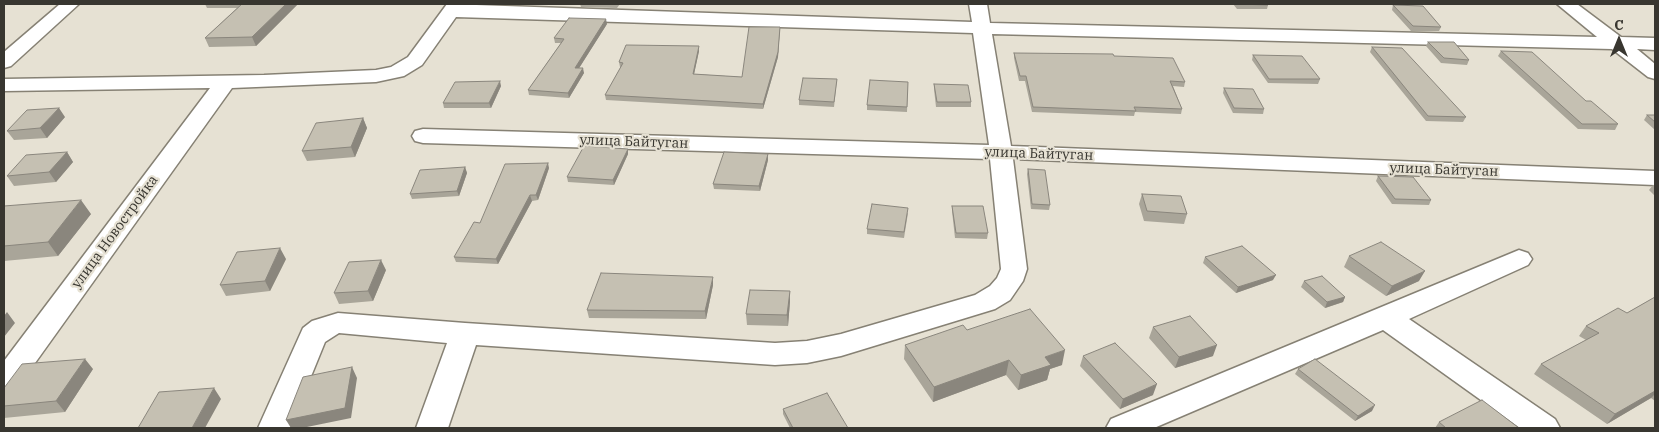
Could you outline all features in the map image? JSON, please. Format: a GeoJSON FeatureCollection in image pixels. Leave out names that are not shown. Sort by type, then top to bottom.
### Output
{"type":"FeatureCollection","features":[{"type":"Feature","properties":{"kind":"street"},"geometry":{"type":"LineString","coordinates":[[4,62],[70,4]]}},
{"type":"Feature","properties":{"kind":"street"},"geometry":{"type":"LineString","coordinates":[[1566,4],[1655,73]]}},
{"type":"Feature","properties":{"kind":"street"},"geometry":{"type":"LineString","coordinates":[[4,85],[376,76],[397,72],[415,61],[454,8],[979,16],[1655,44]]}},
{"type":"Feature","properties":{"kind":"street"},"geometry":{"type":"LineString","coordinates":[[274,428],[314,336],[322,328],[338,323],[465,334],[775,354],[807,352],[841,345],[985,302],[1000,293],[1014,269],[1001,152],[979,16]]}},
{"type":"Feature","properties":{"kind":"street"},"geometry":{"type":"LineString","coordinates":[[4,46],[23,45]]}},
{"type":"Feature","properties":{"kind":"street","name":"улица Новостройка"},"geometry":{"type":"LineString","coordinates":[[4,382],[226,81]]}},
{"type":"Feature","properties":{"kind":"street","name":"улица Байтуган"},"geometry":{"type":"LineString","coordinates":[[423,136],[1001,152],[1655,178]]}},
{"type":"Feature","properties":{"kind":"street"},"geometry":{"type":"LineString","coordinates":[[1122,428],[1519,259]]}},
{"type":"Feature","properties":{"kind":"street"},"geometry":{"type":"LineString","coordinates":[[1386,317],[1544,428]]}},
{"type":"Feature","properties":{"kind":"street"},"geometry":{"type":"LineString","coordinates":[[432,428],[465,334]]}},
{"type":"Feature","properties":{"kind":"building"},"geometry":{"type":"Polygon","coordinates":[[[242,4],[286,4],[252,37],[205,38],[242,4]]]}},
{"type":"Feature","properties":{"kind":"building"},"geometry":{"type":"Polygon","coordinates":[[[1393,5],[1423,6],[1441,27],[1413,26],[1393,5]]]}},
{"type":"Feature","properties":{"kind":"building"},"geometry":{"type":"Polygon","coordinates":[[[569,18],[606,19],[575,68],[583,68],[568,93],[528,90],[564,39],[554,38],[569,18]]]}},
{"type":"Feature","properties":{"kind":"building"},"geometry":{"type":"Polygon","coordinates":[[[749,27],[780,27],[778,52],[763,104],[605,95],[623,63],[619,62],[626,45],[699,46],[693,74],[742,77],[749,27]]]}},
{"type":"Feature","properties":{"kind":"building"},"geometry":{"type":"Polygon","coordinates":[[[1428,42],[1454,42],[1469,60],[1444,58],[1428,42]]]}},
{"type":"Feature","properties":{"kind":"building"},"geometry":{"type":"Polygon","coordinates":[[[1372,47],[1402,48],[1466,117],[1428,116],[1372,47]]]}},
{"type":"Feature","properties":{"kind":"building"},"geometry":{"type":"Polygon","coordinates":[[[1501,51],[1532,52],[1586,101],[1591,101],[1618,124],[1582,124],[1501,51]]]}},
{"type":"Feature","properties":{"kind":"building"},"geometry":{"type":"Polygon","coordinates":[[[1014,53],[1113,54],[1114,56],[1173,58],[1185,82],[1170,81],[1182,109],[1134,107],[1136,111],[1033,107],[1026,76],[1020,76],[1014,53]]]}},
{"type":"Feature","properties":{"kind":"building"},"geometry":{"type":"Polygon","coordinates":[[[1253,55],[1302,56],[1320,79],[1269,79],[1253,55]]]}},
{"type":"Feature","properties":{"kind":"building"},"geometry":{"type":"Polygon","coordinates":[[[803,78],[837,79],[834,102],[799,100],[803,78]]]}},
{"type":"Feature","properties":{"kind":"building"},"geometry":{"type":"Polygon","coordinates":[[[870,80],[908,82],[907,107],[867,105],[870,80]]]}},
{"type":"Feature","properties":{"kind":"building"},"geometry":{"type":"Polygon","coordinates":[[[500,81],[489,103],[443,103],[455,82],[500,81]]]}},
{"type":"Feature","properties":{"kind":"building"},"geometry":{"type":"Polygon","coordinates":[[[934,84],[968,85],[971,102],[937,102],[934,84]]]}},
{"type":"Feature","properties":{"kind":"building"},"geometry":{"type":"Polygon","coordinates":[[[1224,88],[1253,89],[1264,109],[1234,108],[1224,88]]]}},
{"type":"Feature","properties":{"kind":"building"},"geometry":{"type":"Polygon","coordinates":[[[59,108],[40,128],[7,131],[27,110],[59,108]]]}},
{"type":"Feature","properties":{"kind":"building"},"geometry":{"type":"Polygon","coordinates":[[[1647,115],[1655,115],[1655,122],[1647,115]]]}},
{"type":"Feature","properties":{"kind":"building"},"geometry":{"type":"Polygon","coordinates":[[[363,118],[351,147],[302,151],[316,123],[363,118]]]}},
{"type":"Feature","properties":{"kind":"building"},"geometry":{"type":"Polygon","coordinates":[[[584,146],[628,149],[613,180],[567,177],[584,146]]]}},
{"type":"Feature","properties":{"kind":"building"},"geometry":{"type":"Polygon","coordinates":[[[67,152],[49,172],[7,176],[26,155],[67,152]]]}},
{"type":"Feature","properties":{"kind":"building"},"geometry":{"type":"Polygon","coordinates":[[[724,152],[768,154],[759,186],[713,184],[724,152]]]}},
{"type":"Feature","properties":{"kind":"building"},"geometry":{"type":"Polygon","coordinates":[[[548,163],[536,195],[530,195],[496,259],[454,257],[474,222],[480,223],[505,164],[548,163]]]}},
{"type":"Feature","properties":{"kind":"building"},"geometry":{"type":"Polygon","coordinates":[[[465,167],[457,191],[410,194],[420,170],[465,167]]]}},
{"type":"Feature","properties":{"kind":"building"},"geometry":{"type":"Polygon","coordinates":[[[1028,169],[1045,170],[1050,205],[1032,204],[1028,169]]]}},
{"type":"Feature","properties":{"kind":"building"},"geometry":{"type":"Polygon","coordinates":[[[1378,176],[1413,177],[1431,200],[1395,199],[1378,176]]]}},
{"type":"Feature","properties":{"kind":"building"},"geometry":{"type":"Polygon","coordinates":[[[1142,194],[1181,196],[1187,214],[1147,211],[1142,194]]]}},
{"type":"Feature","properties":{"kind":"building"},"geometry":{"type":"Polygon","coordinates":[[[81,200],[48,242],[4,246],[4,206],[81,200]]]}},
{"type":"Feature","properties":{"kind":"building"},"geometry":{"type":"Polygon","coordinates":[[[872,204],[908,208],[904,232],[867,229],[872,204]]]}},
{"type":"Feature","properties":{"kind":"building"},"geometry":{"type":"Polygon","coordinates":[[[952,206],[983,206],[988,233],[956,233],[952,206]]]}},
{"type":"Feature","properties":{"kind":"building"},"geometry":{"type":"Polygon","coordinates":[[[1381,242],[1425,271],[1392,286],[1349,256],[1381,242]]]}},
{"type":"Feature","properties":{"kind":"building"},"geometry":{"type":"Polygon","coordinates":[[[1242,246],[1276,275],[1238,287],[1205,257],[1242,246]]]}},
{"type":"Feature","properties":{"kind":"building"},"geometry":{"type":"Polygon","coordinates":[[[280,248],[265,281],[220,285],[237,252],[280,248]]]}},
{"type":"Feature","properties":{"kind":"building"},"geometry":{"type":"Polygon","coordinates":[[[381,260],[368,291],[334,293],[349,262],[381,260]]]}},
{"type":"Feature","properties":{"kind":"building"},"geometry":{"type":"Polygon","coordinates":[[[601,273],[713,277],[705,311],[587,310],[601,273]]]}},
{"type":"Feature","properties":{"kind":"building"},"geometry":{"type":"Polygon","coordinates":[[[1322,276],[1345,297],[1327,302],[1304,281],[1322,276]]]}},
{"type":"Feature","properties":{"kind":"building"},"geometry":{"type":"Polygon","coordinates":[[[750,290],[790,291],[787,315],[746,314],[750,290]]]}},
{"type":"Feature","properties":{"kind":"building"},"geometry":{"type":"Polygon","coordinates":[[[1655,297],[1655,391],[1615,414],[1541,364],[1599,333],[1586,326],[1618,308],[1627,313],[1655,297]]]}},
{"type":"Feature","properties":{"kind":"building"},"geometry":{"type":"Polygon","coordinates":[[[1030,309],[1065,350],[1045,357],[1051,365],[1021,375],[1009,360],[934,387],[905,345],[963,325],[967,330],[1030,309]]]}},
{"type":"Feature","properties":{"kind":"building"},"geometry":{"type":"Polygon","coordinates":[[[1190,316],[1217,345],[1179,357],[1153,327],[1190,316]]]}},
{"type":"Feature","properties":{"kind":"building"},"geometry":{"type":"Polygon","coordinates":[[[1115,343],[1157,384],[1123,399],[1083,356],[1115,343]]]}},
{"type":"Feature","properties":{"kind":"building"},"geometry":{"type":"Polygon","coordinates":[[[85,359],[56,401],[4,406],[4,388],[22,364],[85,359]]]}},
{"type":"Feature","properties":{"kind":"building"},"geometry":{"type":"Polygon","coordinates":[[[1315,359],[1375,405],[1358,416],[1298,369],[1315,359]]]}},
{"type":"Feature","properties":{"kind":"building"},"geometry":{"type":"Polygon","coordinates":[[[352,367],[345,408],[286,420],[303,377],[352,367]]]}},
{"type":"Feature","properties":{"kind":"building"},"geometry":{"type":"Polygon","coordinates":[[[214,388],[192,428],[138,428],[159,392],[214,388]]]}},
{"type":"Feature","properties":{"kind":"building"},"geometry":{"type":"Polygon","coordinates":[[[827,393],[848,428],[793,428],[783,409],[827,393]]]}},
{"type":"Feature","properties":{"kind":"building"},"geometry":{"type":"Polygon","coordinates":[[[1482,400],[1519,428],[1446,428],[1439,422],[1482,400]]]}}]}
